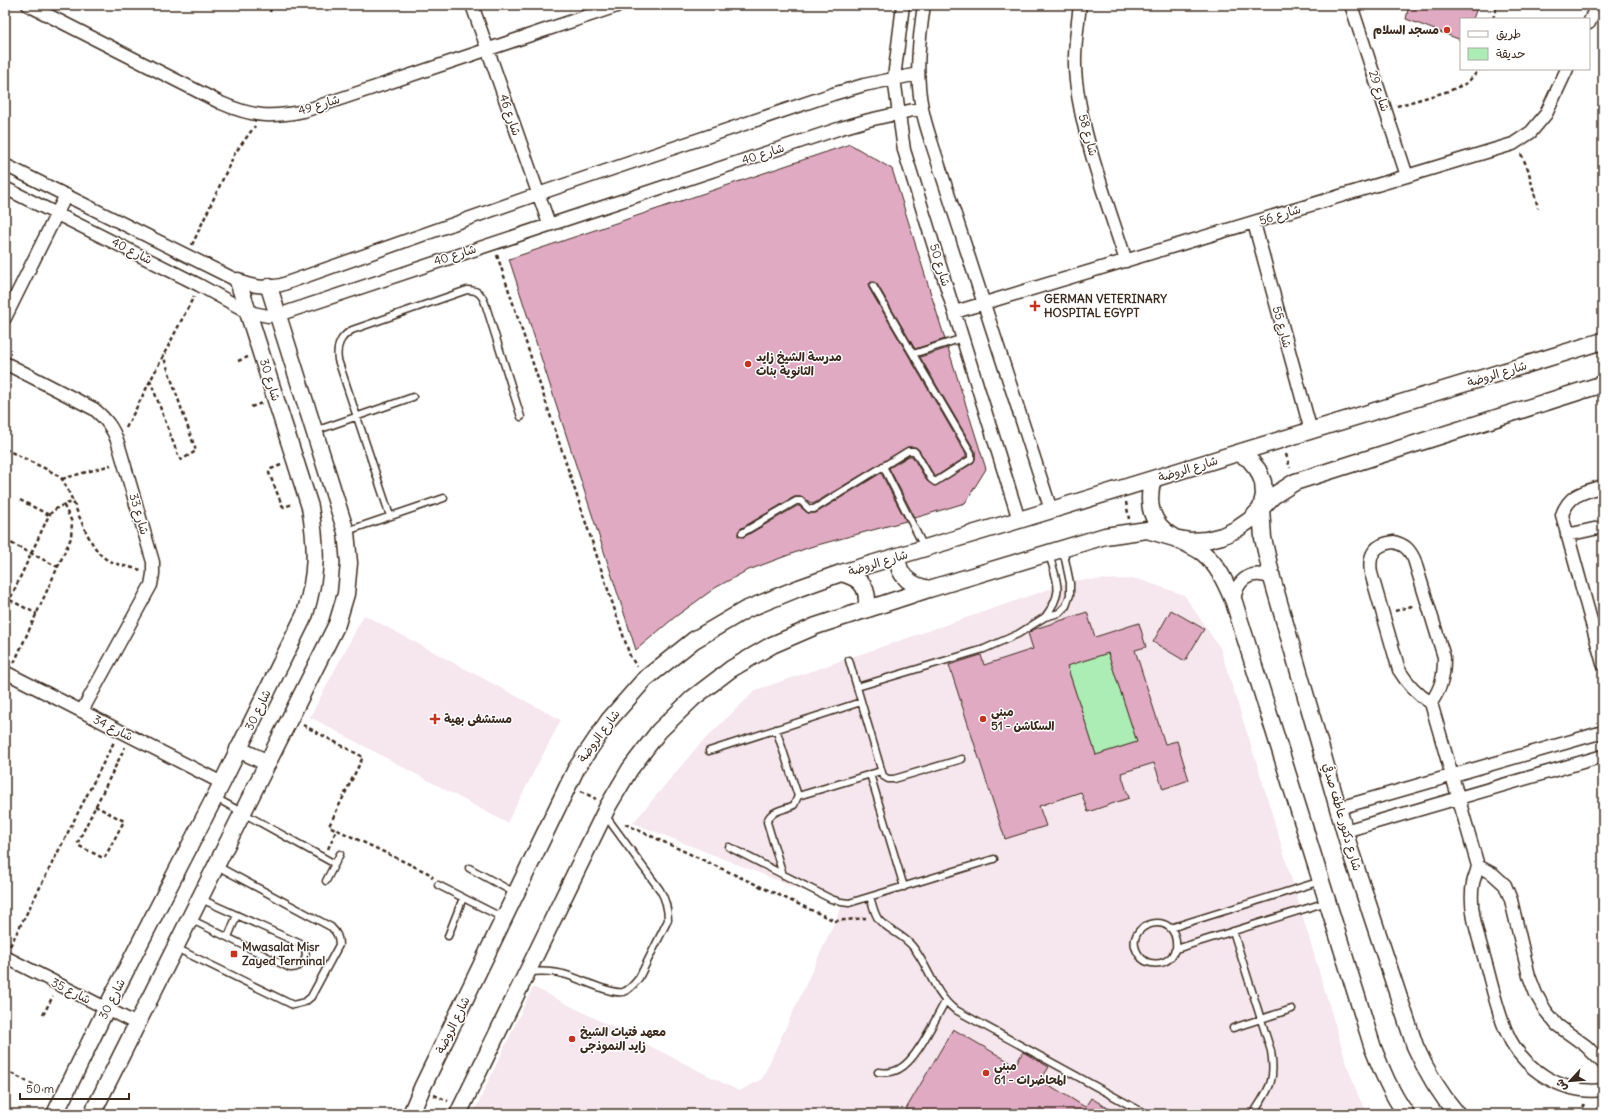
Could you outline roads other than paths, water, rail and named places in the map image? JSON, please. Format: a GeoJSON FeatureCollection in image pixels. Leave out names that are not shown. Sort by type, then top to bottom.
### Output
{"type":"FeatureCollection","features":[{"type":"Feature","properties":{"kind":"street","name":"شارع 49"},"geometry":{"type":"LineString","coordinates":[[28,5],[221,103],[241,112],[262,116],[283,115],[304,111],[620,5]]}},
{"type":"Feature","properties":{"kind":"street","name":"شارع 46"},"geometry":{"type":"LineString","coordinates":[[472,5],[549,224]]}},
{"type":"Feature","properties":{"kind":"street","name":"شارع 50"},"geometry":{"type":"LineString","coordinates":[[902,5],[894,78],[904,150],[1019,520]]}},
{"type":"Feature","properties":{"kind":"street"},"geometry":{"type":"LineString","coordinates":[[924,5],[920,34],[918,74],[922,108],[932,144],[1051,510]]}},
{"type":"Feature","properties":{"kind":"street","name":"شارع 58"},"geometry":{"type":"LineString","coordinates":[[1080,5],[1075,54],[1076,81],[1086,133],[1126,261]]}},
{"type":"Feature","properties":{"kind":"street","name":"شارع 29"},"geometry":{"type":"LineString","coordinates":[[1351,5],[1407,176]]}},
{"type":"Feature","properties":{"kind":"street","name":"شارع 56"},"geometry":{"type":"LineString","coordinates":[[955,312],[1513,144],[1532,132],[1546,114],[1567,70]]}},
{"type":"Feature","properties":{"kind":"street","name":"شارع 40"},"geometry":{"type":"LineString","coordinates":[[5,164],[238,281],[248,285],[269,287],[833,94],[894,78],[918,74]]}},
{"type":"Feature","properties":{"kind":"street","name":"شارع 40"},"geometry":{"type":"LineString","coordinates":[[5,188],[199,285],[248,312],[268,316],[278,314],[841,128],[922,108]]}},
{"type":"Feature","properties":{"kind":"street"},"geometry":{"type":"LineString","coordinates":[[5,318],[66,195]]}},
{"type":"Feature","properties":{"kind":"street","name":"شارع 55"},"geometry":{"type":"LineString","coordinates":[[1254,223],[1311,431]]}},
{"type":"Feature","properties":{"kind":"street","name":"شارع 30"},"geometry":{"type":"LineString","coordinates":[[55,1114],[106,1009],[218,790],[305,614],[313,588],[316,561],[315,534],[307,499],[238,281]]}},
{"type":"Feature","properties":{"kind":"street"},"geometry":{"type":"LineString","coordinates":[[92,1114],[337,624],[346,594],[349,563],[346,532],[269,287]]}},
{"type":"Feature","properties":{"kind":"street","name":"شارع الروضة"},"geometry":{"type":"LineString","coordinates":[[411,1114],[422,1088],[576,769],[609,720],[645,679],[694,640],[745,610],[799,588],[842,573],[1122,488],[1153,480],[1603,341]]}},
{"type":"Feature","properties":{"kind":"street","name":"شارع 33"},"geometry":{"type":"LineString","coordinates":[[5,363],[94,409],[105,418],[114,430],[153,562],[151,585],[82,711]]}},
{"type":"Feature","properties":{"kind":"street"},"geometry":{"type":"LineString","coordinates":[[1153,480],[1149,493],[1150,506],[1155,519],[1163,530],[1174,538],[1206,540],[1222,536],[1241,526],[1250,520],[1274,496],[1295,482],[1603,384]]}},
{"type":"Feature","properties":{"kind":"street"},"geometry":{"type":"LineString","coordinates":[[1238,453],[1249,460],[1258,470],[1263,482],[1264,495],[1261,508]]}},
{"type":"Feature","properties":{"kind":"street"},"geometry":{"type":"LineString","coordinates":[[1603,486],[1572,498],[1565,506],[1562,515],[1603,664]]}},
{"type":"Feature","properties":{"kind":"street","name":"شارع دكتور عاطف صدقي"},"geometry":{"type":"LineString","coordinates":[[1261,508],[1266,553],[1272,578],[1345,831],[1415,1046],[1428,1074],[1445,1100],[1457,1114]]}},
{"type":"Feature","properties":{"kind":"street"},"geometry":{"type":"LineString","coordinates":[[1567,534],[1603,526]]}},
{"type":"Feature","properties":{"kind":"street"},"geometry":{"type":"LineString","coordinates":[[459,1111],[606,811],[630,769],[659,731],[693,698],[731,669],[772,645],[816,626],[929,589],[1105,536],[1147,530],[1190,544],[1203,554],[1215,566],[1234,602],[1373,1048],[1384,1076],[1406,1114]]}},
{"type":"Feature","properties":{"kind":"street"},"geometry":{"type":"LineString","coordinates":[[1431,703],[1440,689],[1444,674],[1444,657],[1410,550],[1403,545],[1394,542],[1385,543],[1377,548],[1369,563],[1400,670],[1408,684],[1418,695],[1431,703],[1459,798],[1478,866],[1473,883],[1472,901],[1474,918],[1494,996],[1506,1032],[1520,1054],[1537,1073],[1556,1083],[1576,1089],[1592,1091],[1603,1090]]}},
{"type":"Feature","properties":{"kind":"street"},"geometry":{"type":"LineString","coordinates":[[898,556],[898,563],[906,579],[913,584],[929,589]]}},
{"type":"Feature","properties":{"kind":"street"},"geometry":{"type":"LineString","coordinates":[[842,573],[852,576],[860,581],[866,590],[868,600],[866,610]]}},
{"type":"Feature","properties":{"kind":"street"},"geometry":{"type":"LineString","coordinates":[[1234,602],[1235,592],[1239,584],[1246,578],[1254,574],[1263,574],[1272,578]]}},
{"type":"Feature","properties":{"kind":"street","name":"شارع 34"},"geometry":{"type":"LineString","coordinates":[[7,673],[125,734],[218,790]]}},
{"type":"Feature","properties":{"kind":"street"},"geometry":{"type":"LineString","coordinates":[[1339,808],[1603,732]]}},
{"type":"Feature","properties":{"kind":"street"},"geometry":{"type":"LineString","coordinates":[[238,749],[268,763]]}},
{"type":"Feature","properties":{"kind":"street"},"geometry":{"type":"LineString","coordinates":[[1345,831],[1603,756]]}},
{"type":"Feature","properties":{"kind":"street"},"geometry":{"type":"LineString","coordinates":[[1478,866],[1493,874],[1505,885],[1511,900],[1529,976],[1536,994],[1545,1010],[1557,1025],[1586,1046],[1603,1063]]}},
{"type":"Feature","properties":{"kind":"street","name":"شارع 35"},"geometry":{"type":"LineString","coordinates":[[7,953],[59,985],[137,1024]]}},
{"type":"Feature","properties":{"kind":"lane"},"geometry":{"type":"LineString","coordinates":[[742,533],[796,501],[801,501],[810,509],[814,509],[908,451],[914,451],[931,479],[935,482],[969,461],[972,456],[873,286]]}},
{"type":"Feature","properties":{"kind":"lane"},"geometry":{"type":"LineString","coordinates":[[390,516],[338,360],[336,351],[344,334],[466,290],[475,290],[482,295],[521,417]]}},
{"type":"Feature","properties":{"kind":"lane"},"geometry":{"type":"LineString","coordinates":[[913,354],[963,338]]}},
{"type":"Feature","properties":{"kind":"lane"},"geometry":{"type":"LineString","coordinates":[[315,431],[413,397]]}},
{"type":"Feature","properties":{"kind":"lane"},"geometry":{"type":"LineString","coordinates":[[884,466],[924,549]]}},
{"type":"Feature","properties":{"kind":"lane"},"geometry":{"type":"LineString","coordinates":[[346,532],[444,498]]}},
{"type":"Feature","properties":{"kind":"lane"},"geometry":{"type":"LineString","coordinates":[[1045,617],[1053,606],[1059,587],[1056,551]]}},
{"type":"Feature","properties":{"kind":"lane"},"geometry":{"type":"LineString","coordinates":[[857,688],[984,649],[1018,634],[1045,617],[1059,613],[1066,606],[1070,595],[1070,583],[1056,551]]}},
{"type":"Feature","properties":{"kind":"lane"},"geometry":{"type":"LineString","coordinates":[[849,660],[883,776],[888,779],[894,779],[962,760]]}},
{"type":"Feature","properties":{"kind":"lane"},"geometry":{"type":"LineString","coordinates":[[709,751],[861,702]]}},
{"type":"Feature","properties":{"kind":"lane"},"geometry":{"type":"LineString","coordinates":[[776,729],[798,796],[794,805],[772,814],[768,817],[767,822],[783,875]]}},
{"type":"Feature","properties":{"kind":"lane"},"geometry":{"type":"LineString","coordinates":[[798,796],[881,771]]}},
{"type":"Feature","properties":{"kind":"lane"},"geometry":{"type":"LineString","coordinates":[[870,774],[904,887]]}},
{"type":"Feature","properties":{"kind":"lane"},"geometry":{"type":"LineString","coordinates":[[218,790],[243,813],[335,864]]}},
{"type":"Feature","properties":{"kind":"lane"},"geometry":{"type":"LineString","coordinates":[[527,972],[545,971],[563,974],[613,992],[623,992],[633,986],[639,978],[668,920],[668,909],[660,890],[606,811]]}},
{"type":"Feature","properties":{"kind":"lane"},"geometry":{"type":"LineString","coordinates":[[729,848],[841,902],[849,903],[994,859]]}},
{"type":"Feature","properties":{"kind":"lane"},"geometry":{"type":"LineString","coordinates":[[326,881],[340,854]]}},
{"type":"Feature","properties":{"kind":"lane"},"geometry":{"type":"LineString","coordinates":[[175,948],[293,1004],[305,1002],[311,997],[339,945],[339,938],[331,927],[217,866]]}},
{"type":"Feature","properties":{"kind":"lane"},"geometry":{"type":"LineString","coordinates":[[469,868],[516,893]]}},
{"type":"Feature","properties":{"kind":"lane"},"geometry":{"type":"LineString","coordinates":[[1170,928],[1321,881]]}},
{"type":"Feature","properties":{"kind":"lane"},"geometry":{"type":"LineString","coordinates":[[438,885],[504,919]]}},
{"type":"Feature","properties":{"kind":"lane"},"geometry":{"type":"LineString","coordinates":[[870,897],[877,917],[881,922],[900,935],[912,946],[922,960],[945,1002],[954,1009],[1146,1114]]}},
{"type":"Feature","properties":{"kind":"lane"},"geometry":{"type":"LineString","coordinates":[[448,936],[463,898]]}},
{"type":"Feature","properties":{"kind":"lane"},"geometry":{"type":"LineString","coordinates":[[190,919],[290,968],[295,968],[304,962],[306,951],[300,944],[200,899]]}},
{"type":"Feature","properties":{"kind":"lane"},"geometry":{"type":"LineString","coordinates":[[1176,948],[1327,902]]}},
{"type":"Feature","properties":{"kind":"lane"},"geometry":{"type":"LineString","coordinates":[[228,937],[237,915]]}},
{"type":"Feature","properties":{"kind":"lane"},"geometry":{"type":"LineString","coordinates":[[1154,922],[1163,924],[1170,928],[1176,941],[1176,948],[1172,957],[1164,962],[1156,964],[1147,962],[1140,956],[1136,948],[1135,939],[1139,931],[1146,925],[1154,922]]}},
{"type":"Feature","properties":{"kind":"lane"},"geometry":{"type":"LineString","coordinates":[[1232,931],[1271,1051],[1273,1066],[1273,1079],[1253,1114]]}},
{"type":"Feature","properties":{"kind":"lane"},"geometry":{"type":"LineString","coordinates":[[878,1072],[888,1073],[900,1069],[915,1055],[945,1002]]}},
{"type":"Feature","properties":{"kind":"lane"},"geometry":{"type":"LineString","coordinates":[[1233,1028],[1292,1009]]}},
{"type":"Feature","properties":{"kind":"place","name":"مسجد السلام"},"geometry":{"type":"Point","coordinates":[1447,30]}},
{"type":"Feature","properties":{"kind":"place","name":"GERMAN VETERINARY HOSPITAL EGYPT"},"geometry":{"type":"Point","coordinates":[1035,306]}},
{"type":"Feature","properties":{"kind":"place","name":"مدرسة الشيخ زايد الثانوية بنات"},"geometry":{"type":"Point","coordinates":[748,364]}},
{"type":"Feature","properties":{"kind":"place","name":"مستشفى بهية"},"geometry":{"type":"Point","coordinates":[435,719]}},
{"type":"Feature","properties":{"kind":"place","name":"مبنى السكاشن - 51"},"geometry":{"type":"Point","coordinates":[983,719]}},
{"type":"Feature","properties":{"kind":"place","name":"Mwasalat Misr Zayed Terminal"},"geometry":{"type":"Point","coordinates":[234,954]}},
{"type":"Feature","properties":{"kind":"place","name":"معهد فتيات الشيخ زايد النموذجى"},"geometry":{"type":"Point","coordinates":[572,1039]}},
{"type":"Feature","properties":{"kind":"place","name":"مبنى المحاضرات - 61"},"geometry":{"type":"Point","coordinates":[986,1073]}}]}
